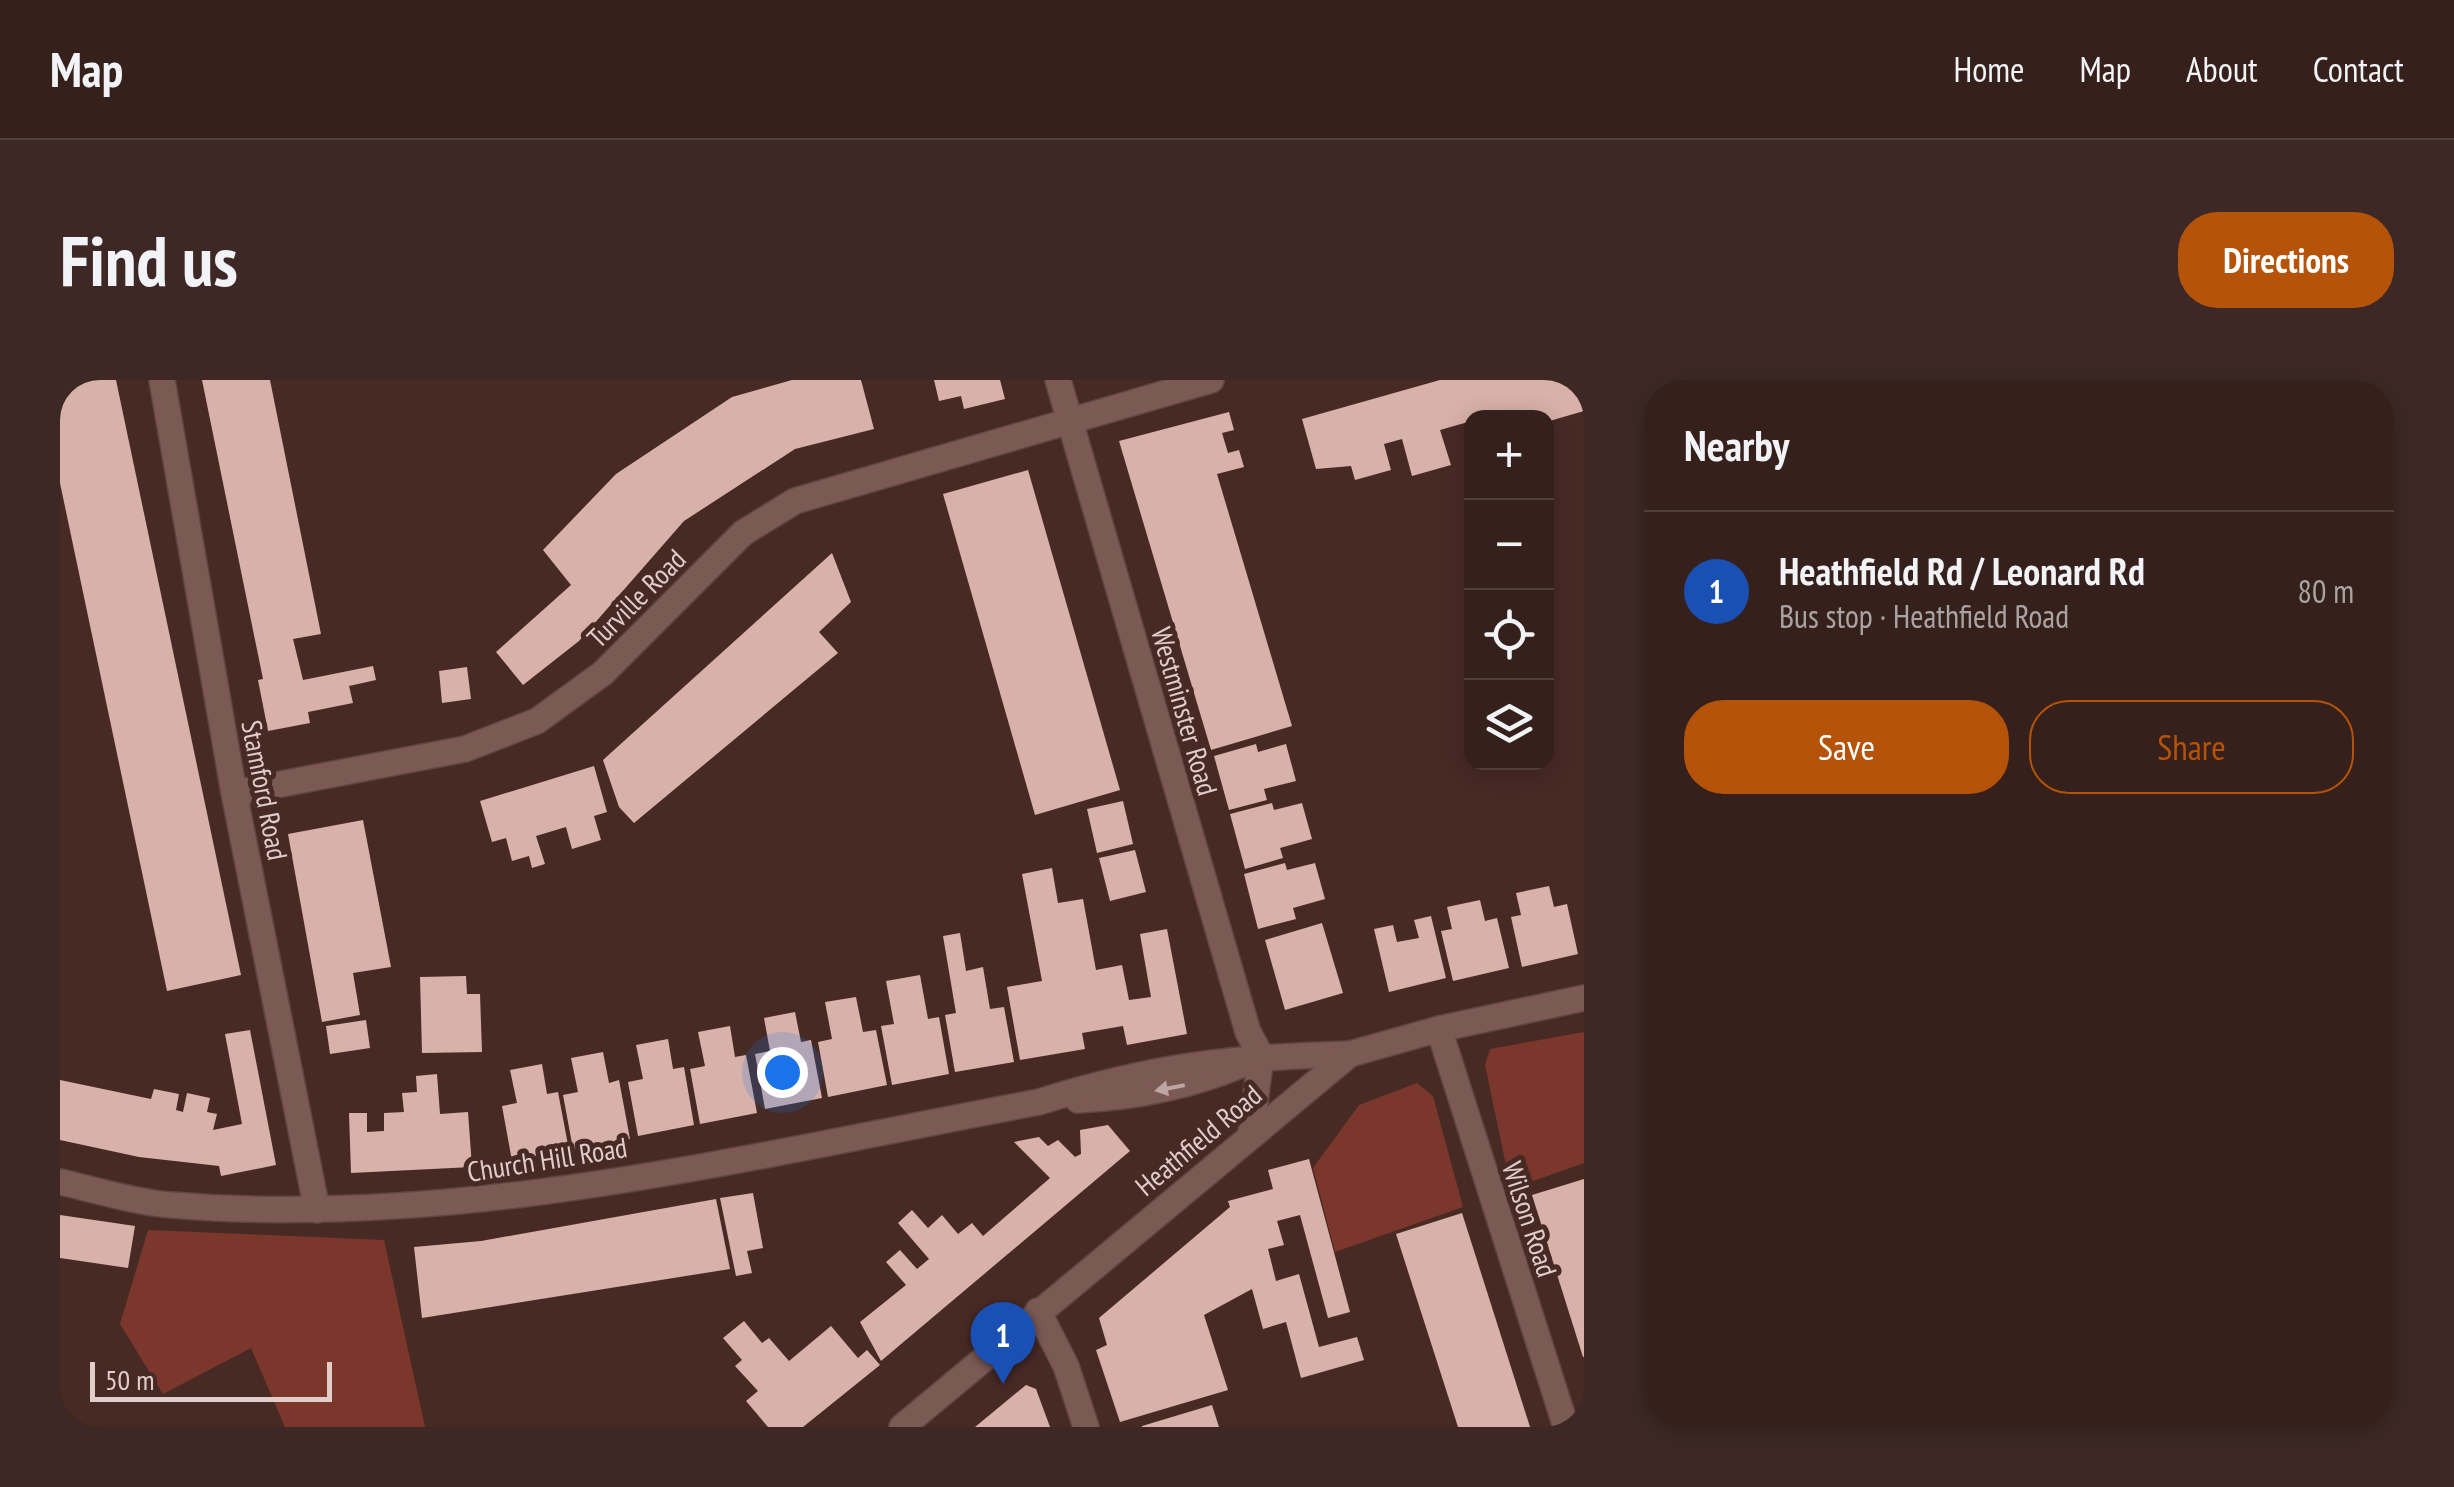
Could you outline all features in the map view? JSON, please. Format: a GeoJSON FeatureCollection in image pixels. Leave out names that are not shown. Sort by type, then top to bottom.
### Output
{"type":"FeatureCollection","features":[{"type":"Feature","properties":{"kind":"street","name":"Stamford Road"},"geometry":{"type":"LineString","coordinates":[[162,380],[234,793],[317,1210]]}},
{"type":"Feature","properties":{"kind":"street","name":"Westminster Road"},"geometry":{"type":"LineString","coordinates":[[1058,380],[1248,1032],[1261,1056]]}},
{"type":"Feature","properties":{"kind":"street","name":"Turville Road"},"geometry":{"type":"LineString","coordinates":[[234,793],[465,749],[537,721],[603,673],[743,532],[795,501],[1069,418],[1212,380]]}},
{"type":"Feature","properties":{"kind":"street","name":"Heathfield Road"},"geometry":{"type":"LineString","coordinates":[[902,1427],[1350,1054],[1439,1029],[1584,998]]}},
{"type":"Feature","properties":{"kind":"street","name":"Wilson Road"},"geometry":{"type":"LineString","coordinates":[[1439,1029],[1566,1427]]}},
{"type":"Feature","properties":{"kind":"street"},"geometry":{"type":"LineString","coordinates":[[1251,1133],[1261,1056],[1350,1054]]}},
{"type":"Feature","properties":{"kind":"street","name":"Church Hill Road"},"geometry":{"type":"LineString","coordinates":[[60,1182],[168,1205],[317,1210],[494,1201],[1039,1102],[1125,1097],[1202,1082],[1261,1056]]}},
{"type":"Feature","properties":{"kind":"street"},"geometry":{"type":"LineString","coordinates":[[1038,1311],[1066,1366],[1086,1427]]}},
{"type":"Feature","properties":{"kind":"shaded area"},"geometry":{"type":"Polygon","coordinates":[[[1584,1032],[1584,1163],[1511,1189],[1485,1065],[1490,1049],[1584,1032]]]}},
{"type":"Feature","properties":{"kind":"shaded area"},"geometry":{"type":"Polygon","coordinates":[[[1417,1083],[1433,1096],[1463,1207],[1335,1252],[1313,1168],[1359,1105],[1417,1083]]]}},
{"type":"Feature","properties":{"kind":"shaded area"},"geometry":{"type":"Polygon","coordinates":[[[148,1230],[384,1240],[425,1427],[285,1427],[251,1348],[163,1394],[120,1324],[148,1230]]]}},
{"type":"Feature","properties":{"kind":"building"},"geometry":{"type":"Polygon","coordinates":[[[60,380],[116,380],[241,975],[167,991],[60,483],[60,380]]]}},
{"type":"Feature","properties":{"kind":"building"},"geometry":{"type":"Polygon","coordinates":[[[202,380],[270,380],[321,634],[293,639],[303,680],[373,666],[376,680],[349,686],[353,703],[308,712],[310,723],[268,731],[258,680],[263,679],[202,380]]]}},
{"type":"Feature","properties":{"kind":"building"},"geometry":{"type":"Polygon","coordinates":[[[792,380],[861,380],[874,429],[795,449],[684,521],[579,641],[523,685],[496,652],[571,585],[543,550],[616,474],[732,397],[792,380]]]}},
{"type":"Feature","properties":{"kind":"building"},"geometry":{"type":"Polygon","coordinates":[[[934,380],[1000,380],[1005,399],[964,409],[961,396],[939,401],[934,380]]]}},
{"type":"Feature","properties":{"kind":"building"},"geometry":{"type":"Polygon","coordinates":[[[1440,380],[1584,380],[1584,411],[1554,420],[1554,410],[1464,410],[1464,423],[1440,430],[1451,465],[1412,476],[1402,439],[1384,444],[1391,470],[1355,480],[1351,466],[1316,469],[1302,419],[1440,380]]]}},
{"type":"Feature","properties":{"kind":"building"},"geometry":{"type":"Polygon","coordinates":[[[1229,412],[1234,430],[1222,433],[1228,453],[1239,450],[1244,467],[1217,474],[1292,726],[1211,750],[1119,441],[1229,412]]]}},
{"type":"Feature","properties":{"kind":"building"},"geometry":{"type":"Polygon","coordinates":[[[1028,470],[1120,790],[1035,815],[943,494],[1028,470]]]}},
{"type":"Feature","properties":{"kind":"building"},"geometry":{"type":"Polygon","coordinates":[[[832,553],[851,602],[819,632],[838,653],[634,823],[619,807],[603,760],[832,553]]]}},
{"type":"Feature","properties":{"kind":"building"},"geometry":{"type":"Polygon","coordinates":[[[467,667],[471,699],[442,703],[439,671],[467,667]]]}},
{"type":"Feature","properties":{"kind":"building"},"geometry":{"type":"Polygon","coordinates":[[[1256,744],[1258,752],[1286,744],[1296,781],[1264,789],[1267,800],[1229,810],[1214,756],[1256,744]]]}},
{"type":"Feature","properties":{"kind":"building"},"geometry":{"type":"Polygon","coordinates":[[[594,766],[607,812],[594,816],[601,840],[572,849],[566,827],[536,836],[545,864],[532,868],[529,856],[512,861],[506,838],[492,842],[480,801],[594,766]]]}},
{"type":"Feature","properties":{"kind":"building"},"geometry":{"type":"Polygon","coordinates":[[[1123,801],[1133,844],[1097,853],[1087,809],[1123,801]]]}},
{"type":"Feature","properties":{"kind":"building"},"geometry":{"type":"Polygon","coordinates":[[[1272,803],[1274,810],[1302,803],[1312,839],[1280,848],[1283,858],[1245,869],[1230,814],[1272,803]]]}},
{"type":"Feature","properties":{"kind":"building"},"geometry":{"type":"Polygon","coordinates":[[[363,820],[391,967],[353,973],[360,1015],[322,1022],[288,834],[363,820]]]}},
{"type":"Feature","properties":{"kind":"building"},"geometry":{"type":"Polygon","coordinates":[[[1135,850],[1146,892],[1110,901],[1099,858],[1135,850]]]}},
{"type":"Feature","properties":{"kind":"building"},"geometry":{"type":"Polygon","coordinates":[[[1285,863],[1287,870],[1315,863],[1325,899],[1293,908],[1296,919],[1258,929],[1244,874],[1285,863]]]}},
{"type":"Feature","properties":{"kind":"building"},"geometry":{"type":"Polygon","coordinates":[[[1052,868],[1058,903],[1083,899],[1096,970],[1122,965],[1129,1000],[1151,997],[1140,934],[1167,929],[1187,1034],[1127,1045],[1123,1026],[1082,1033],[1085,1049],[1020,1060],[1007,987],[1042,981],[1022,874],[1052,868]]]}},
{"type":"Feature","properties":{"kind":"building"},"geometry":{"type":"Polygon","coordinates":[[[1549,886],[1554,907],[1567,904],[1578,954],[1522,967],[1511,917],[1521,915],[1516,893],[1549,886]]]}},
{"type":"Feature","properties":{"kind":"building"},"geometry":{"type":"Polygon","coordinates":[[[1480,900],[1485,921],[1497,918],[1509,968],[1453,981],[1441,931],[1452,929],[1447,907],[1480,900]]]}},
{"type":"Feature","properties":{"kind":"building"},"geometry":{"type":"Polygon","coordinates":[[[1431,916],[1446,978],[1389,992],[1374,929],[1393,925],[1397,942],[1419,938],[1414,920],[1431,916]]]}},
{"type":"Feature","properties":{"kind":"building"},"geometry":{"type":"Polygon","coordinates":[[[1322,923],[1343,993],[1285,1010],[1265,940],[1322,923]]]}},
{"type":"Feature","properties":{"kind":"building"},"geometry":{"type":"Polygon","coordinates":[[[960,933],[966,971],[983,967],[990,1009],[1004,1007],[1014,1062],[955,1072],[945,1015],[956,1013],[943,936],[960,933]]]}},
{"type":"Feature","properties":{"kind":"building"},"geometry":{"type":"Polygon","coordinates":[[[920,975],[928,1019],[939,1017],[949,1074],[892,1085],[881,1026],[894,1024],[886,981],[920,975]]]}},
{"type":"Feature","properties":{"kind":"building"},"geometry":{"type":"Polygon","coordinates":[[[466,976],[467,994],[480,994],[482,1052],[422,1053],[420,977],[466,976]]]}},
{"type":"Feature","properties":{"kind":"building"},"geometry":{"type":"Polygon","coordinates":[[[856,997],[863,1032],[876,1030],[887,1085],[828,1097],[818,1042],[832,1039],[825,1002],[856,997]]]}},
{"type":"Feature","properties":{"kind":"building"},"geometry":{"type":"Polygon","coordinates":[[[795,1012],[801,1042],[811,1040],[822,1098],[765,1109],[755,1054],[770,1051],[764,1018],[795,1012]]]}},
{"type":"Feature","properties":{"kind":"building"},"geometry":{"type":"Polygon","coordinates":[[[366,1020],[370,1048],[330,1054],[326,1026],[366,1020]]]}},
{"type":"Feature","properties":{"kind":"building"},"geometry":{"type":"Polygon","coordinates":[[[730,1026],[735,1057],[746,1055],[757,1113],[700,1124],[690,1069],[705,1066],[698,1032],[730,1026]]]}},
{"type":"Feature","properties":{"kind":"building"},"geometry":{"type":"Polygon","coordinates":[[[250,1030],[276,1165],[221,1176],[219,1166],[139,1157],[60,1140],[60,1080],[151,1099],[154,1089],[179,1094],[176,1110],[183,1112],[187,1093],[210,1098],[207,1112],[217,1114],[213,1130],[242,1124],[225,1034],[250,1030]]]}},
{"type":"Feature","properties":{"kind":"building"},"geometry":{"type":"Polygon","coordinates":[[[668,1039],[673,1069],[684,1067],[694,1125],[638,1136],[628,1082],[643,1079],[636,1045],[668,1039]]]}},
{"type":"Feature","properties":{"kind":"building"},"geometry":{"type":"Polygon","coordinates":[[[603,1052],[609,1083],[619,1080],[630,1139],[573,1149],[563,1095],[578,1092],[571,1058],[603,1052]]]}},
{"type":"Feature","properties":{"kind":"building"},"geometry":{"type":"Polygon","coordinates":[[[542,1064],[547,1094],[558,1092],[569,1150],[512,1161],[502,1106],[517,1103],[510,1070],[542,1064]]]}},
{"type":"Feature","properties":{"kind":"building"},"geometry":{"type":"Polygon","coordinates":[[[437,1074],[440,1114],[468,1112],[472,1167],[351,1173],[349,1113],[367,1113],[367,1132],[384,1131],[384,1113],[404,1112],[402,1093],[417,1092],[416,1076],[437,1074]]]}},
{"type":"Feature","properties":{"kind":"building"},"geometry":{"type":"Polygon","coordinates":[[[1108,1125],[1130,1151],[881,1361],[860,1322],[906,1285],[886,1262],[900,1250],[917,1269],[929,1259],[898,1223],[912,1210],[928,1228],[942,1215],[958,1234],[972,1223],[983,1236],[1050,1178],[1014,1142],[1039,1137],[1048,1146],[1058,1140],[1075,1157],[1081,1154],[1080,1130],[1108,1125]]]}},
{"type":"Feature","properties":{"kind":"building"},"geometry":{"type":"Polygon","coordinates":[[[1309,1159],[1350,1312],[1328,1318],[1300,1215],[1277,1221],[1284,1245],[1268,1249],[1276,1281],[1299,1274],[1319,1347],[1357,1337],[1364,1360],[1301,1378],[1286,1322],[1263,1329],[1252,1289],[1204,1315],[1228,1390],[1120,1422],[1096,1350],[1107,1345],[1099,1318],[1230,1207],[1228,1201],[1273,1189],[1268,1170],[1309,1159]]]}},
{"type":"Feature","properties":{"kind":"building"},"geometry":{"type":"Polygon","coordinates":[[[1584,1179],[1584,1357],[1583,1357],[1532,1195],[1584,1179]]]}},
{"type":"Feature","properties":{"kind":"building"},"geometry":{"type":"Polygon","coordinates":[[[753,1193],[763,1248],[747,1251],[752,1273],[736,1276],[720,1198],[753,1193]]]}},
{"type":"Feature","properties":{"kind":"building"},"geometry":{"type":"Polygon","coordinates":[[[716,1199],[730,1269],[422,1318],[414,1247],[481,1241],[716,1199]]]}},
{"type":"Feature","properties":{"kind":"building"},"geometry":{"type":"Polygon","coordinates":[[[1462,1213],[1530,1427],[1458,1427],[1396,1234],[1462,1213]]]}},
{"type":"Feature","properties":{"kind":"building"},"geometry":{"type":"Polygon","coordinates":[[[60,1215],[135,1226],[128,1268],[60,1258],[60,1215]]]}},
{"type":"Feature","properties":{"kind":"building"},"geometry":{"type":"Polygon","coordinates":[[[744,1321],[762,1343],[769,1338],[789,1361],[831,1326],[858,1358],[867,1350],[880,1365],[803,1427],[768,1427],[746,1401],[758,1391],[735,1366],[742,1360],[723,1338],[744,1321]]]}},
{"type":"Feature","properties":{"kind":"building"},"geometry":{"type":"Polygon","coordinates":[[[1026,1385],[1036,1389],[1050,1427],[975,1427],[1026,1385]]]}},
{"type":"Feature","properties":{"kind":"building"},"geometry":{"type":"Polygon","coordinates":[[[1212,1405],[1219,1427],[1142,1427],[1142,1426],[1212,1405]]]}},
{"type":"Feature","properties":{"kind":"place","name":"Heathfield Rd / Leonard Rd"},"geometry":{"type":"Point","coordinates":[1003,1384]}}]}
